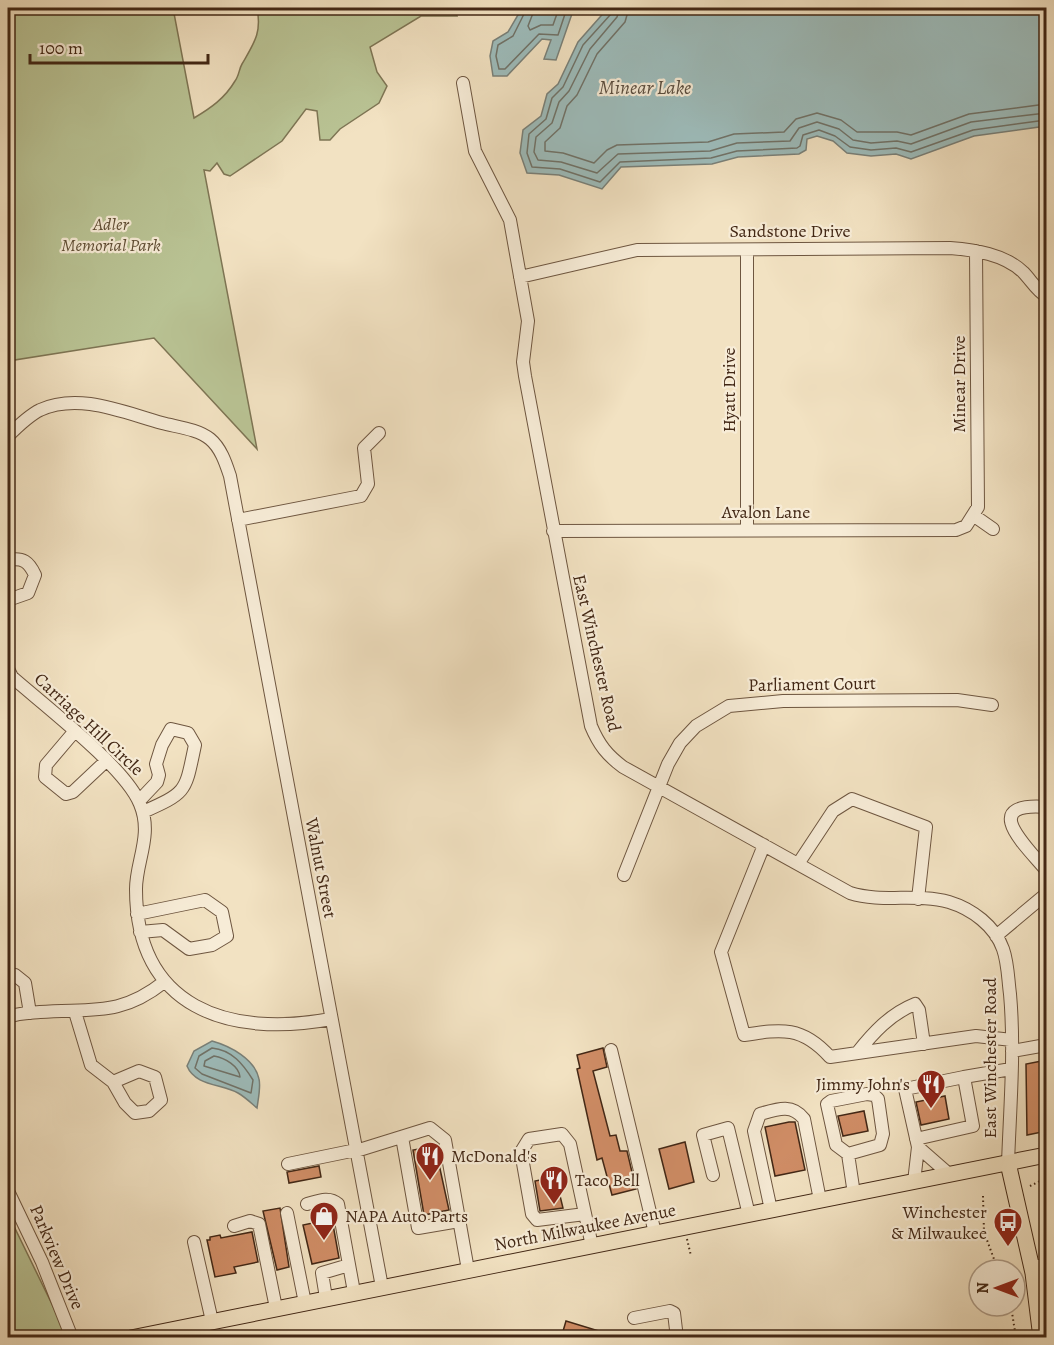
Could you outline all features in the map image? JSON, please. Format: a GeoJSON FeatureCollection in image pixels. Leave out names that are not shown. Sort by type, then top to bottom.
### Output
{"type":"FeatureCollection","features":[{"type":"Feature","properties":{"kind":"main road","name":"North Milwaukee Avenue"},"geometry":{"type":"LineString","coordinates":[[131,1338],[162,1334],[212,1321],[354,1292],[1047,1155]]}},
{"type":"Feature","properties":{"kind":"main road"},"geometry":{"type":"LineString","coordinates":[[1008,1163],[1039,1266],[1041,1338]]}},
{"type":"Feature","properties":{"kind":"street","name":"East Winchester Road"},"geometry":{"type":"LineString","coordinates":[[463,82],[475,151],[510,220],[528,321],[523,362],[525,376],[591,726],[597,741],[606,754],[623,767],[850,893],[867,898],[948,902],[979,917],[996,936],[1003,948],[1007,965],[1012,1046],[1008,1163]]}},
{"type":"Feature","properties":{"kind":"street","name":"Sandstone Drive"},"geometry":{"type":"LineString","coordinates":[[520,277],[637,250],[950,248],[976,251],[1003,260],[1022,271],[1047,296]]}},
{"type":"Feature","properties":{"kind":"street","name":"Hyatt Drive"},"geometry":{"type":"LineString","coordinates":[[747,250],[747,530]]}},
{"type":"Feature","properties":{"kind":"street","name":"Minear Drive"},"geometry":{"type":"LineString","coordinates":[[973,516],[978,507],[976,251]]}},
{"type":"Feature","properties":{"kind":"street","name":"Walnut Street"},"geometry":{"type":"LineString","coordinates":[[8,436],[41,410],[66,405],[93,404],[194,432],[211,440],[223,457],[230,476],[382,1287]]}},
{"type":"Feature","properties":{"kind":"street"},"geometry":{"type":"LineString","coordinates":[[238,520],[360,496],[368,484],[364,448],[379,433]]}},
{"type":"Feature","properties":{"kind":"street","name":"Avalon Lane"},"geometry":{"type":"LineString","coordinates":[[553,531],[956,530],[966,526],[973,516]]}},
{"type":"Feature","properties":{"kind":"street"},"geometry":{"type":"LineString","coordinates":[[973,516],[993,529]]}},
{"type":"Feature","properties":{"kind":"street"},"geometry":{"type":"LineString","coordinates":[[8,560],[23,559],[31,565],[35,575],[28,593],[8,600]]}},
{"type":"Feature","properties":{"kind":"street","name":"Carriage Hill Circle"},"geometry":{"type":"LineString","coordinates":[[8,669],[12,677],[131,786],[141,806]]}},
{"type":"Feature","properties":{"kind":"street","name":"Parliament Court"},"geometry":{"type":"LineString","coordinates":[[624,875],[661,788],[668,764],[680,743],[696,726],[729,706],[748,702],[783,701],[957,700],[992,705]]}},
{"type":"Feature","properties":{"kind":"street"},"geometry":{"type":"LineString","coordinates":[[141,806],[173,799],[184,789],[195,745],[188,733],[171,729],[162,745],[156,764],[159,775],[157,782],[141,806],[145,850],[136,884],[137,914],[140,933],[164,982],[189,1003],[218,1018],[276,1025],[331,1019]]}},
{"type":"Feature","properties":{"kind":"street"},"geometry":{"type":"LineString","coordinates":[[74,732],[46,765],[45,777],[54,787],[66,794],[73,792],[106,761]]}},
{"type":"Feature","properties":{"kind":"street"},"geometry":{"type":"LineString","coordinates":[[798,864],[833,811],[852,799],[926,827],[918,899]]}},
{"type":"Feature","properties":{"kind":"street"},"geometry":{"type":"LineString","coordinates":[[1047,807],[1024,806],[1017,809],[1011,819],[1012,830],[1047,870]]}},
{"type":"Feature","properties":{"kind":"street"},"geometry":{"type":"LineString","coordinates":[[764,845],[722,952],[744,1035],[777,1030],[795,1031],[820,1046],[831,1057],[976,1036],[1012,1046],[1047,1045]]}},
{"type":"Feature","properties":{"kind":"street"},"geometry":{"type":"LineString","coordinates":[[996,936],[1047,894]]}},
{"type":"Feature","properties":{"kind":"street"},"geometry":{"type":"LineString","coordinates":[[137,914],[205,900],[222,912],[227,936],[212,945],[189,949],[163,930],[140,933]]}},
{"type":"Feature","properties":{"kind":"street"},"geometry":{"type":"LineString","coordinates":[[8,975],[15,975],[25,983],[30,1013]]}},
{"type":"Feature","properties":{"kind":"street"},"geometry":{"type":"LineString","coordinates":[[8,1017],[30,1013],[122,1006],[145,997],[164,982]]}},
{"type":"Feature","properties":{"kind":"street"},"geometry":{"type":"LineString","coordinates":[[856,1053],[877,1029],[904,1009],[915,1004],[919,1010],[924,1044]]}},
{"type":"Feature","properties":{"kind":"street"},"geometry":{"type":"LineString","coordinates":[[75,1011],[90,1065],[113,1082]]}},
{"type":"Feature","properties":{"kind":"street"},"geometry":{"type":"LineString","coordinates":[[611,1050],[655,1233]]}},
{"type":"Feature","properties":{"kind":"street"},"geometry":{"type":"LineString","coordinates":[[950,1175],[917,1140],[906,1089],[1011,1069]]}},
{"type":"Feature","properties":{"kind":"street"},"geometry":{"type":"LineString","coordinates":[[917,1140],[973,1126],[964,1077]]}},
{"type":"Feature","properties":{"kind":"street"},"geometry":{"type":"LineString","coordinates":[[914,1182],[919,1129],[913,1092],[948,1085],[948,1080]]}},
{"type":"Feature","properties":{"kind":"street"},"geometry":{"type":"LineString","coordinates":[[848,1154],[880,1145],[883,1134],[878,1099],[874,1095],[867,1094],[831,1101],[827,1110],[836,1145],[848,1154],[854,1194]]}},
{"type":"Feature","properties":{"kind":"street"},"geometry":{"type":"LineString","coordinates":[[771,1210],[754,1131],[755,1122],[760,1114],[772,1110],[791,1108],[804,1119],[820,1200]]}},
{"type":"Feature","properties":{"kind":"street"},"geometry":{"type":"LineString","coordinates":[[288,1164],[356,1150],[430,1128],[445,1140],[468,1270]]}},
{"type":"Feature","properties":{"kind":"street"},"geometry":{"type":"LineString","coordinates":[[713,1175],[703,1135],[728,1128],[748,1215]]}},
{"type":"Feature","properties":{"kind":"street"},"geometry":{"type":"LineString","coordinates":[[585,1214],[537,1220],[532,1214],[521,1152],[529,1139],[562,1134],[570,1144],[592,1246]]}},
{"type":"Feature","properties":{"kind":"street"},"geometry":{"type":"LineString","coordinates":[[402,1137],[418,1228],[459,1221]]}},
{"type":"Feature","properties":{"kind":"street","name":"Parkview Drive"},"geometry":{"type":"LineString","coordinates":[[8,1191],[42,1262],[72,1338]]}},
{"type":"Feature","properties":{"kind":"street"},"geometry":{"type":"LineString","coordinates":[[307,1204],[325,1200],[333,1200],[338,1204],[354,1292]]}},
{"type":"Feature","properties":{"kind":"street"},"geometry":{"type":"LineString","coordinates":[[286,1213],[305,1302]]}},
{"type":"Feature","properties":{"kind":"street"},"geometry":{"type":"LineString","coordinates":[[234,1226],[250,1221],[259,1224],[276,1308]]}},
{"type":"Feature","properties":{"kind":"street"},"geometry":{"type":"LineString","coordinates":[[194,1242],[212,1321]]}},
{"type":"Feature","properties":{"kind":"street"},"geometry":{"type":"LineString","coordinates":[[326,1298],[322,1272],[349,1265]]}},
{"type":"Feature","properties":{"kind":"street"},"geometry":{"type":"LineString","coordinates":[[634,1318],[670,1311],[675,1313],[677,1338]]}},
{"type":"Feature","properties":{"kind":"path"},"geometry":{"type":"LineString","coordinates":[[1030,1186],[1046,1178],[1044,1172]]}},
{"type":"Feature","properties":{"kind":"path"},"geometry":{"type":"LineString","coordinates":[[983,1196],[984,1233],[993,1258]]}},
{"type":"Feature","properties":{"kind":"path"},"geometry":{"type":"LineString","coordinates":[[684,1227],[691,1256]]}},
{"type":"Feature","properties":{"kind":"path"},"geometry":{"type":"LineString","coordinates":[[1013,1318],[1016,1338]]}},
{"type":"Feature","properties":{"kind":"green space","name":"Adler Memorial Park"},"geometry":{"type":"Polygon","coordinates":[[[8,8],[173,8],[194,118],[222,98],[236,79],[256,38],[257,8],[454,8],[457,16],[421,16],[370,47],[377,72],[387,86],[379,103],[340,129],[330,140],[320,140],[317,111],[306,109],[282,141],[230,176],[224,174],[217,163],[210,171],[204,170],[257,449],[154,338],[8,361],[8,8]]]}},
{"type":"Feature","properties":{"kind":"green space"},"geometry":{"type":"Polygon","coordinates":[[[8,1214],[67,1335],[8,1337],[8,1214]]]}},
{"type":"Feature","properties":{"kind":"water"},"geometry":{"type":"Polygon","coordinates":[[[522,8],[574,8],[556,60],[544,59],[551,40],[542,39],[507,76],[493,76],[490,56],[493,41],[508,32],[522,8]]]}},
{"type":"Feature","properties":{"kind":"water","name":"Minear Lake"},"geometry":{"type":"Polygon","coordinates":[[[608,8],[1046,8],[1046,126],[974,136],[911,159],[896,154],[871,156],[847,153],[833,141],[817,136],[807,139],[806,150],[799,154],[738,157],[712,164],[621,167],[602,189],[559,175],[527,173],[520,153],[523,130],[541,116],[547,94],[558,84],[578,42],[608,8]]]}},
{"type":"Feature","properties":{"kind":"water"},"geometry":{"type":"Polygon","coordinates":[[[212,1041],[241,1054],[257,1072],[260,1090],[257,1108],[238,1093],[202,1081],[191,1073],[187,1066],[194,1051],[212,1041]]]}},
{"type":"Feature","properties":{"kind":"building"},"geometry":{"type":"Polygon","coordinates":[[[603,1048],[607,1067],[593,1071],[610,1136],[616,1135],[620,1151],[627,1151],[636,1189],[612,1195],[602,1158],[597,1160],[577,1069],[580,1068],[577,1055],[603,1048]]]}},
{"type":"Feature","properties":{"kind":"building"},"geometry":{"type":"Polygon","coordinates":[[[1047,1060],[1047,1131],[1027,1135],[1026,1064],[1047,1060]]]}},
{"type":"Feature","properties":{"kind":"building","name":"Jimmy John's"},"geometry":{"type":"Polygon","coordinates":[[[945,1096],[949,1119],[921,1125],[916,1102],[945,1096]]]}},
{"type":"Feature","properties":{"kind":"building"},"geometry":{"type":"Polygon","coordinates":[[[864,1111],[868,1131],[843,1136],[838,1116],[864,1111]]]}},
{"type":"Feature","properties":{"kind":"building"},"geometry":{"type":"Polygon","coordinates":[[[795,1122],[805,1170],[775,1176],[765,1127],[795,1122]]]}},
{"type":"Feature","properties":{"kind":"building"},"geometry":{"type":"Polygon","coordinates":[[[685,1142],[694,1182],[669,1189],[659,1149],[685,1142]]]}},
{"type":"Feature","properties":{"kind":"building","name":"McDonald's"},"geometry":{"type":"Polygon","coordinates":[[[435,1146],[449,1210],[424,1215],[413,1150],[435,1146]]]}},
{"type":"Feature","properties":{"kind":"building"},"geometry":{"type":"Polygon","coordinates":[[[319,1166],[321,1177],[289,1183],[287,1172],[319,1166]]]}},
{"type":"Feature","properties":{"kind":"building"},"geometry":{"type":"Polygon","coordinates":[[[554,1171],[563,1208],[540,1211],[535,1181],[545,1179],[544,1173],[554,1171]]]}},
{"type":"Feature","properties":{"kind":"building"},"geometry":{"type":"Polygon","coordinates":[[[280,1208],[289,1267],[277,1270],[263,1211],[280,1208]]]}},
{"type":"Feature","properties":{"kind":"building","name":"NAPA Auto Parts"},"geometry":{"type":"Polygon","coordinates":[[[332,1219],[339,1258],[312,1264],[303,1225],[332,1219]]]}},
{"type":"Feature","properties":{"kind":"building"},"geometry":{"type":"Polygon","coordinates":[[[252,1232],[258,1262],[234,1267],[236,1273],[215,1277],[207,1240],[220,1235],[221,1238],[252,1232]]]}},
{"type":"Feature","properties":{"kind":"building"},"geometry":{"type":"Polygon","coordinates":[[[566,1321],[612,1335],[612,1338],[561,1338],[566,1321]]]}},
{"type":"Feature","properties":{"kind":"place","name":"Jimmy John's"},"geometry":{"type":"Point","coordinates":[931,1110]}},
{"type":"Feature","properties":{"kind":"place","name":"McDonald's"},"geometry":{"type":"Point","coordinates":[430,1182]}},
{"type":"Feature","properties":{"kind":"place","name":"Taco Bell"},"geometry":{"type":"Point","coordinates":[554,1206]}},
{"type":"Feature","properties":{"kind":"place","name":"NAPA Auto Parts"},"geometry":{"type":"Point","coordinates":[324,1242]}},
{"type":"Feature","properties":{"kind":"place","name":"Winchester & Milwaukee"},"geometry":{"type":"Point","coordinates":[1008,1248]}}]}
